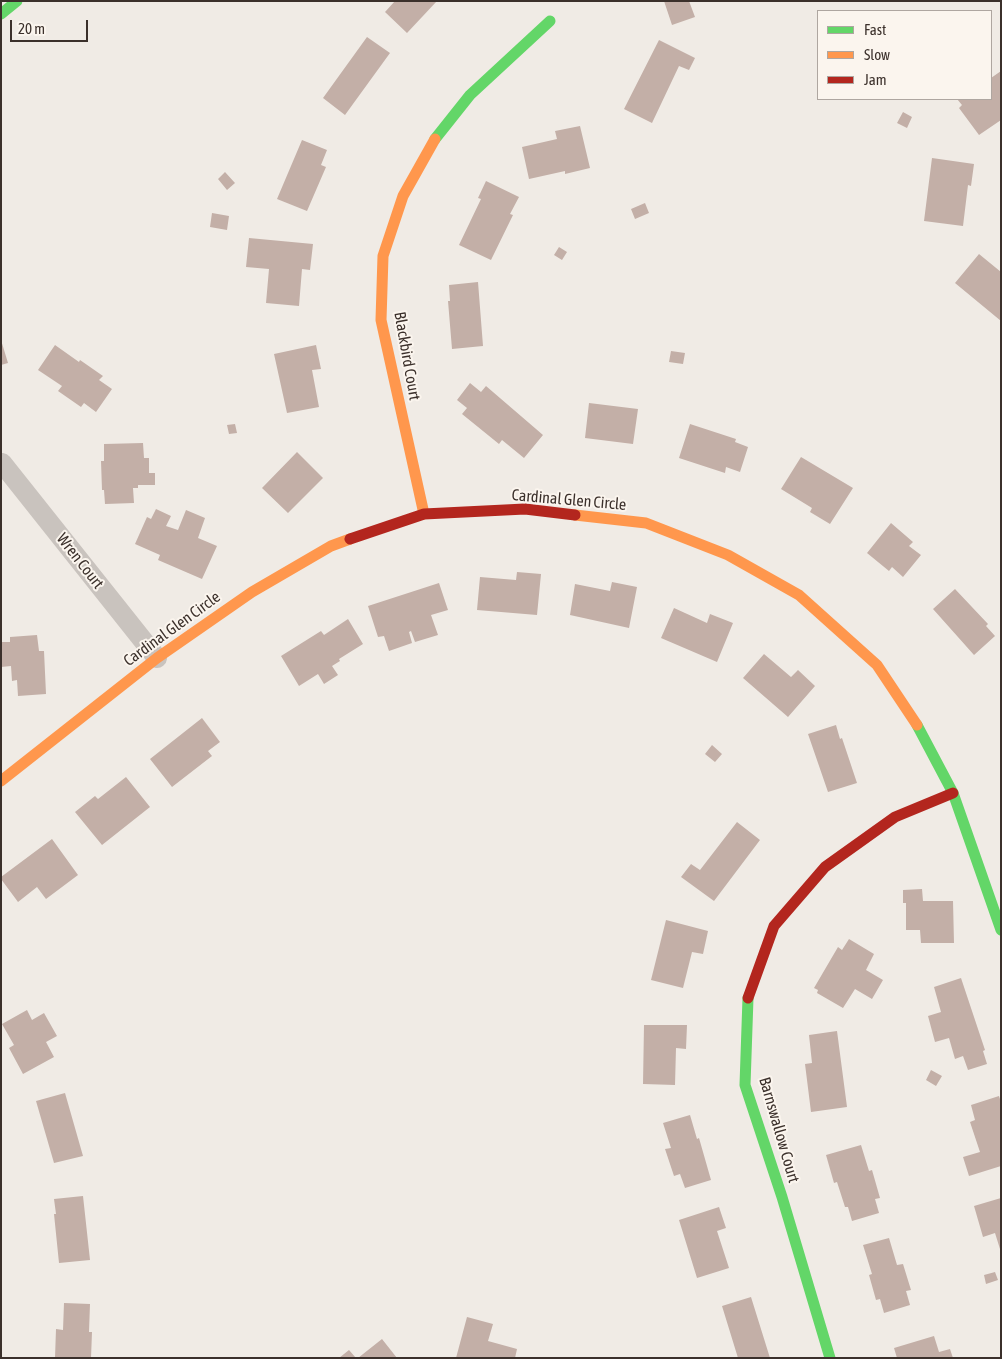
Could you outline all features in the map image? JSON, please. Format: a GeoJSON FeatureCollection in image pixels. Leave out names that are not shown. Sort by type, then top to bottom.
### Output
{"type":"FeatureCollection","features":[{"type":"Feature","properties":{"kind":"main road"},"geometry":{"type":"LineString","coordinates":[[1,14],[17,1]]}},
{"type":"Feature","properties":{"kind":"main road","name":"Blackbird Court"},"geometry":{"type":"LineString","coordinates":[[424,514],[381,320],[383,256],[403,196],[434,140],[470,95],[550,21]]}},
{"type":"Feature","properties":{"kind":"main road","name":"Cardinal Glen Circle"},"geometry":{"type":"LineString","coordinates":[[1,781],[157,658],[252,592],[331,546],[424,514],[525,508],[646,523],[728,555],[799,596],[877,666],[922,732],[953,793],[1001,930]]}},
{"type":"Feature","properties":{"kind":"main road","name":"Barnswallow Court"},"geometry":{"type":"LineString","coordinates":[[830,1358],[746,1085],[748,996],[774,926],[825,867],[895,817],[953,793]]}},
{"type":"Feature","properties":{"kind":"street","name":"Wren Court"},"geometry":{"type":"LineString","coordinates":[[2,463],[157,658]]}},
{"type":"Feature","properties":{"kind":"building"},"geometry":{"type":"Polygon","coordinates":[[[395,1],[437,1],[407,33],[385,12],[395,1]]]}},
{"type":"Feature","properties":{"kind":"building"},"geometry":{"type":"Polygon","coordinates":[[[664,1],[689,1],[695,17],[672,25],[664,1]]]}},
{"type":"Feature","properties":{"kind":"building"},"geometry":{"type":"Polygon","coordinates":[[[367,37],[390,53],[345,115],[323,98],[367,37]]]}},
{"type":"Feature","properties":{"kind":"building"},"geometry":{"type":"Polygon","coordinates":[[[659,40],[695,58],[689,70],[679,66],[652,123],[624,109],[659,40]]]}},
{"type":"Feature","properties":{"kind":"building"},"geometry":{"type":"Polygon","coordinates":[[[1001,71],[1001,120],[979,135],[959,108],[962,105],[958,100],[992,100],[992,77],[1001,71]]]}},
{"type":"Feature","properties":{"kind":"building"},"geometry":{"type":"Polygon","coordinates":[[[903,112],[912,117],[907,128],[897,123],[903,112]]]}},
{"type":"Feature","properties":{"kind":"building"},"geometry":{"type":"Polygon","coordinates":[[[580,126],[590,168],[529,179],[522,147],[557,139],[555,131],[580,126]]]}},
{"type":"Feature","properties":{"kind":"building"},"geometry":{"type":"Polygon","coordinates":[[[302,140],[327,150],[321,165],[326,167],[307,211],[277,199],[302,140]]]}},
{"type":"Feature","properties":{"kind":"building"},"geometry":{"type":"Polygon","coordinates":[[[932,158],[974,164],[971,186],[968,185],[963,226],[924,221],[932,158]]]}},
{"type":"Feature","properties":{"kind":"building"},"geometry":{"type":"Polygon","coordinates":[[[225,172],[235,183],[227,190],[218,179],[225,172]]]}},
{"type":"Feature","properties":{"kind":"building"},"geometry":{"type":"Polygon","coordinates":[[[486,181],[519,197],[510,214],[513,215],[491,260],[459,245],[481,199],[478,198],[486,181]]]}},
{"type":"Feature","properties":{"kind":"building"},"geometry":{"type":"Polygon","coordinates":[[[645,203],[649,213],[635,219],[631,209],[645,203]]]}},
{"type":"Feature","properties":{"kind":"building"},"geometry":{"type":"Polygon","coordinates":[[[212,213],[229,216],[227,230],[210,227],[212,213]]]}},
{"type":"Feature","properties":{"kind":"building"},"geometry":{"type":"Polygon","coordinates":[[[249,238],[313,244],[310,270],[302,269],[299,306],[266,303],[269,269],[246,267],[249,238]]]}},
{"type":"Feature","properties":{"kind":"building"},"geometry":{"type":"Polygon","coordinates":[[[559,247],[567,252],[562,260],[554,255],[559,247]]]}},
{"type":"Feature","properties":{"kind":"building"},"geometry":{"type":"Polygon","coordinates":[[[979,254],[1001,272],[1001,321],[955,283],[979,254]]]}},
{"type":"Feature","properties":{"kind":"building"},"geometry":{"type":"Polygon","coordinates":[[[478,282],[483,346],[452,349],[448,301],[450,301],[449,285],[478,282]]]}},
{"type":"Feature","properties":{"kind":"building"},"geometry":{"type":"Polygon","coordinates":[[[1,340],[8,363],[1,365],[1,340]]]}},
{"type":"Feature","properties":{"kind":"building"},"geometry":{"type":"Polygon","coordinates":[[[55,345],[103,376],[99,380],[112,389],[96,412],[84,403],[81,407],[58,391],[62,386],[38,370],[55,345]]]}},
{"type":"Feature","properties":{"kind":"building"},"geometry":{"type":"Polygon","coordinates":[[[316,345],[321,369],[312,370],[319,407],[287,413],[274,354],[316,345]]]}},
{"type":"Feature","properties":{"kind":"building"},"geometry":{"type":"Polygon","coordinates":[[[671,351],[685,353],[683,364],[669,362],[671,351]]]}},
{"type":"Feature","properties":{"kind":"building"},"geometry":{"type":"Polygon","coordinates":[[[470,383],[481,392],[486,386],[543,435],[524,458],[502,440],[499,444],[462,414],[467,408],[457,400],[470,383]]]}},
{"type":"Feature","properties":{"kind":"building"},"geometry":{"type":"Polygon","coordinates":[[[589,403],[638,409],[633,444],[585,438],[589,403]]]}},
{"type":"Feature","properties":{"kind":"building"},"geometry":{"type":"Polygon","coordinates":[[[235,424],[237,433],[229,434],[227,425],[235,424]]]}},
{"type":"Feature","properties":{"kind":"building"},"geometry":{"type":"Polygon","coordinates":[[[690,424],[736,439],[735,442],[748,447],[740,472],[726,467],[725,473],[679,458],[690,424]]]}},
{"type":"Feature","properties":{"kind":"building"},"geometry":{"type":"Polygon","coordinates":[[[143,443],[144,458],[149,458],[149,473],[155,473],[155,485],[138,485],[138,488],[133,488],[134,503],[105,504],[104,490],[102,490],[101,461],[104,461],[104,444],[143,443]]]}},
{"type":"Feature","properties":{"kind":"building"},"geometry":{"type":"Polygon","coordinates":[[[297,452],[323,478],[288,513],[262,488],[297,452]]]}},
{"type":"Feature","properties":{"kind":"building"},"geometry":{"type":"Polygon","coordinates":[[[801,457],[853,488],[830,524],[810,512],[812,508],[781,489],[801,457]]]}},
{"type":"Feature","properties":{"kind":"building"},"geometry":{"type":"Polygon","coordinates":[[[156,509],[171,516],[166,526],[178,530],[186,510],[205,518],[198,538],[217,546],[202,579],[158,560],[160,555],[135,544],[147,517],[151,519],[156,509]]]}},
{"type":"Feature","properties":{"kind":"building"},"geometry":{"type":"Polygon","coordinates":[[[891,523],[913,542],[909,546],[921,555],[903,577],[892,567],[889,571],[867,553],[891,523]]]}},
{"type":"Feature","properties":{"kind":"building"},"geometry":{"type":"Polygon","coordinates":[[[517,572],[541,574],[537,615],[477,610],[480,577],[516,580],[517,572]]]}},
{"type":"Feature","properties":{"kind":"building"},"geometry":{"type":"Polygon","coordinates":[[[612,582],[637,587],[629,628],[570,615],[575,584],[610,591],[612,582]]]}},
{"type":"Feature","properties":{"kind":"building"},"geometry":{"type":"Polygon","coordinates":[[[439,583],[448,610],[431,615],[438,635],[415,642],[411,631],[409,632],[412,643],[389,651],[384,636],[378,637],[368,606],[439,583]]]}},
{"type":"Feature","properties":{"kind":"building"},"geometry":{"type":"Polygon","coordinates":[[[955,589],[988,624],[986,626],[995,636],[974,655],[933,609],[955,589]]]}},
{"type":"Feature","properties":{"kind":"building"},"geometry":{"type":"Polygon","coordinates":[[[674,608],[707,623],[710,614],[733,623],[717,662],[661,638],[674,608]]]}},
{"type":"Feature","properties":{"kind":"building"},"geometry":{"type":"Polygon","coordinates":[[[348,619],[363,644],[339,659],[340,661],[332,666],[338,675],[324,684],[318,674],[299,686],[281,656],[321,631],[324,635],[348,619]]]}},
{"type":"Feature","properties":{"kind":"building"},"geometry":{"type":"Polygon","coordinates":[[[37,635],[39,651],[44,651],[46,694],[18,696],[17,680],[12,681],[11,666],[1,667],[1,642],[10,642],[10,637],[37,635]]]}},
{"type":"Feature","properties":{"kind":"building"},"geometry":{"type":"Polygon","coordinates":[[[764,654],[791,677],[798,670],[815,686],[788,717],[743,678],[764,654]]]}},
{"type":"Feature","properties":{"kind":"building"},"geometry":{"type":"Polygon","coordinates":[[[202,718],[220,742],[208,751],[212,756],[172,787],[150,759],[202,718]]]}},
{"type":"Feature","properties":{"kind":"building"},"geometry":{"type":"Polygon","coordinates":[[[836,725],[857,783],[828,792],[808,734],[836,725]]]}},
{"type":"Feature","properties":{"kind":"building"},"geometry":{"type":"Polygon","coordinates":[[[712,745],[722,754],[715,762],[705,754],[712,745]]]}},
{"type":"Feature","properties":{"kind":"building"},"geometry":{"type":"Polygon","coordinates":[[[126,777],[150,807],[102,845],[75,812],[95,796],[98,799],[126,777]]]}},
{"type":"Feature","properties":{"kind":"building"},"geometry":{"type":"Polygon","coordinates":[[[737,822],[760,840],[714,901],[681,877],[691,864],[700,870],[737,822]]]}},
{"type":"Feature","properties":{"kind":"building"},"geometry":{"type":"Polygon","coordinates":[[[52,839],[78,875],[46,899],[37,887],[18,902],[1,877],[52,839]]]}},
{"type":"Feature","properties":{"kind":"building"},"geometry":{"type":"Polygon","coordinates":[[[922,889],[923,901],[953,901],[954,943],[921,943],[920,930],[906,930],[906,903],[903,903],[903,890],[922,889]]]}},
{"type":"Feature","properties":{"kind":"building"},"geometry":{"type":"Polygon","coordinates":[[[666,920],[708,931],[703,954],[692,952],[683,988],[651,980],[666,920]]]}},
{"type":"Feature","properties":{"kind":"building"},"geometry":{"type":"Polygon","coordinates":[[[849,939],[874,954],[866,970],[883,980],[872,999],[855,989],[843,1008],[817,993],[818,990],[814,988],[838,947],[842,950],[849,939]]]}},
{"type":"Feature","properties":{"kind":"building"},"geometry":{"type":"Polygon","coordinates":[[[961,978],[985,1050],[983,1051],[987,1064],[968,1070],[963,1056],[955,1059],[949,1038],[935,1042],[928,1016],[941,1012],[934,987],[961,978]]]}},
{"type":"Feature","properties":{"kind":"building"},"geometry":{"type":"Polygon","coordinates":[[[27,1010],[32,1020],[44,1013],[57,1036],[46,1042],[54,1057],[23,1074],[9,1048],[14,1045],[2,1024],[27,1010]]]}},
{"type":"Feature","properties":{"kind":"building"},"geometry":{"type":"Polygon","coordinates":[[[644,1025],[687,1025],[686,1049],[676,1048],[675,1085],[643,1084],[644,1025]]]}},
{"type":"Feature","properties":{"kind":"building"},"geometry":{"type":"Polygon","coordinates":[[[837,1031],[847,1107],[811,1112],[805,1064],[812,1063],[809,1035],[837,1031]]]}},
{"type":"Feature","properties":{"kind":"building"},"geometry":{"type":"Polygon","coordinates":[[[931,1070],[942,1076],[936,1086],[926,1080],[931,1070]]]}},
{"type":"Feature","properties":{"kind":"building"},"geometry":{"type":"Polygon","coordinates":[[[65,1093],[83,1156],[54,1163],[36,1101],[65,1093]]]}},
{"type":"Feature","properties":{"kind":"building"},"geometry":{"type":"Polygon","coordinates":[[[999,1096],[1001,1102],[1001,1166],[969,1176],[963,1157],[980,1152],[970,1122],[975,1120],[971,1105],[999,1096]]]}},
{"type":"Feature","properties":{"kind":"building"},"geometry":{"type":"Polygon","coordinates":[[[690,1115],[711,1180],[685,1188],[680,1174],[674,1176],[665,1149],[671,1148],[663,1123],[690,1115]]]}},
{"type":"Feature","properties":{"kind":"building"},"geometry":{"type":"Polygon","coordinates":[[[861,1145],[869,1171],[872,1170],[880,1198],[875,1199],[879,1213],[852,1221],[848,1207],[845,1207],[837,1182],[834,1183],[826,1155],[861,1145]]]}},
{"type":"Feature","properties":{"kind":"building"},"geometry":{"type":"Polygon","coordinates":[[[83,1196],[90,1260],[59,1263],[54,1199],[83,1196]]]}},
{"type":"Feature","properties":{"kind":"building"},"geometry":{"type":"Polygon","coordinates":[[[1001,1198],[1000,1249],[995,1233],[983,1237],[974,1206],[1001,1198]]]}},
{"type":"Feature","properties":{"kind":"building"},"geometry":{"type":"Polygon","coordinates":[[[719,1207],[726,1228],[717,1231],[729,1268],[697,1278],[679,1220],[719,1207]]]}},
{"type":"Feature","properties":{"kind":"building"},"geometry":{"type":"Polygon","coordinates":[[[889,1238],[897,1265],[903,1264],[911,1290],[906,1291],[910,1305],[884,1313],[880,1299],[876,1300],[869,1275],[872,1274],[863,1245],[889,1238]]]}},
{"type":"Feature","properties":{"kind":"building"},"geometry":{"type":"Polygon","coordinates":[[[995,1272],[998,1280],[986,1284],[984,1275],[995,1272]]]}},
{"type":"Feature","properties":{"kind":"building"},"geometry":{"type":"Polygon","coordinates":[[[751,1297],[770,1358],[738,1358],[722,1306],[751,1297]]]}},
{"type":"Feature","properties":{"kind":"building"},"geometry":{"type":"Polygon","coordinates":[[[64,1303],[90,1304],[89,1332],[92,1332],[91,1358],[55,1358],[56,1329],[63,1330],[64,1303]]]}},
{"type":"Feature","properties":{"kind":"building"},"geometry":{"type":"Polygon","coordinates":[[[467,1317],[493,1324],[488,1341],[517,1349],[515,1358],[456,1358],[467,1317]]]}},
{"type":"Feature","properties":{"kind":"building"},"geometry":{"type":"Polygon","coordinates":[[[934,1336],[939,1352],[950,1349],[953,1358],[897,1358],[894,1348],[934,1336]]]}},
{"type":"Feature","properties":{"kind":"building"},"geometry":{"type":"Polygon","coordinates":[[[382,1339],[397,1358],[358,1358],[382,1339]]]}},
{"type":"Feature","properties":{"kind":"building"},"geometry":{"type":"Polygon","coordinates":[[[349,1350],[356,1358],[339,1358],[349,1350]]]}},
{"type":"Feature","properties":{"kind":"traffic: fast"},"geometry":{"type":"LineString","coordinates":[[1,14],[17,1]]}},
{"type":"Feature","properties":{"kind":"traffic: fast"},"geometry":{"type":"LineString","coordinates":[[435,139],[470,95],[550,21]]}},
{"type":"Feature","properties":{"kind":"traffic: fast"},"geometry":{"type":"LineString","coordinates":[[917,725],[953,793],[1001,930]]}},
{"type":"Feature","properties":{"kind":"traffic: fast"},"geometry":{"type":"LineString","coordinates":[[748,998],[745,1085],[782,1197],[830,1358]]}},
{"type":"Feature","properties":{"kind":"traffic: slow"},"geometry":{"type":"LineString","coordinates":[[424,514],[381,320],[383,256],[403,196],[435,139]]}},
{"type":"Feature","properties":{"kind":"traffic: slow"},"geometry":{"type":"LineString","coordinates":[[575,515],[646,523],[728,555],[799,595],[877,665],[917,725]]}},
{"type":"Feature","properties":{"kind":"traffic: slow"},"geometry":{"type":"LineString","coordinates":[[1,781],[157,658],[252,592],[331,546],[350,539]]}},
{"type":"Feature","properties":{"kind":"traffic: jam"},"geometry":{"type":"LineString","coordinates":[[350,539],[424,514],[525,509],[575,515]]}},
{"type":"Feature","properties":{"kind":"traffic: jam"},"geometry":{"type":"LineString","coordinates":[[748,998],[774,926],[825,867],[895,817],[953,793]]}}]}
